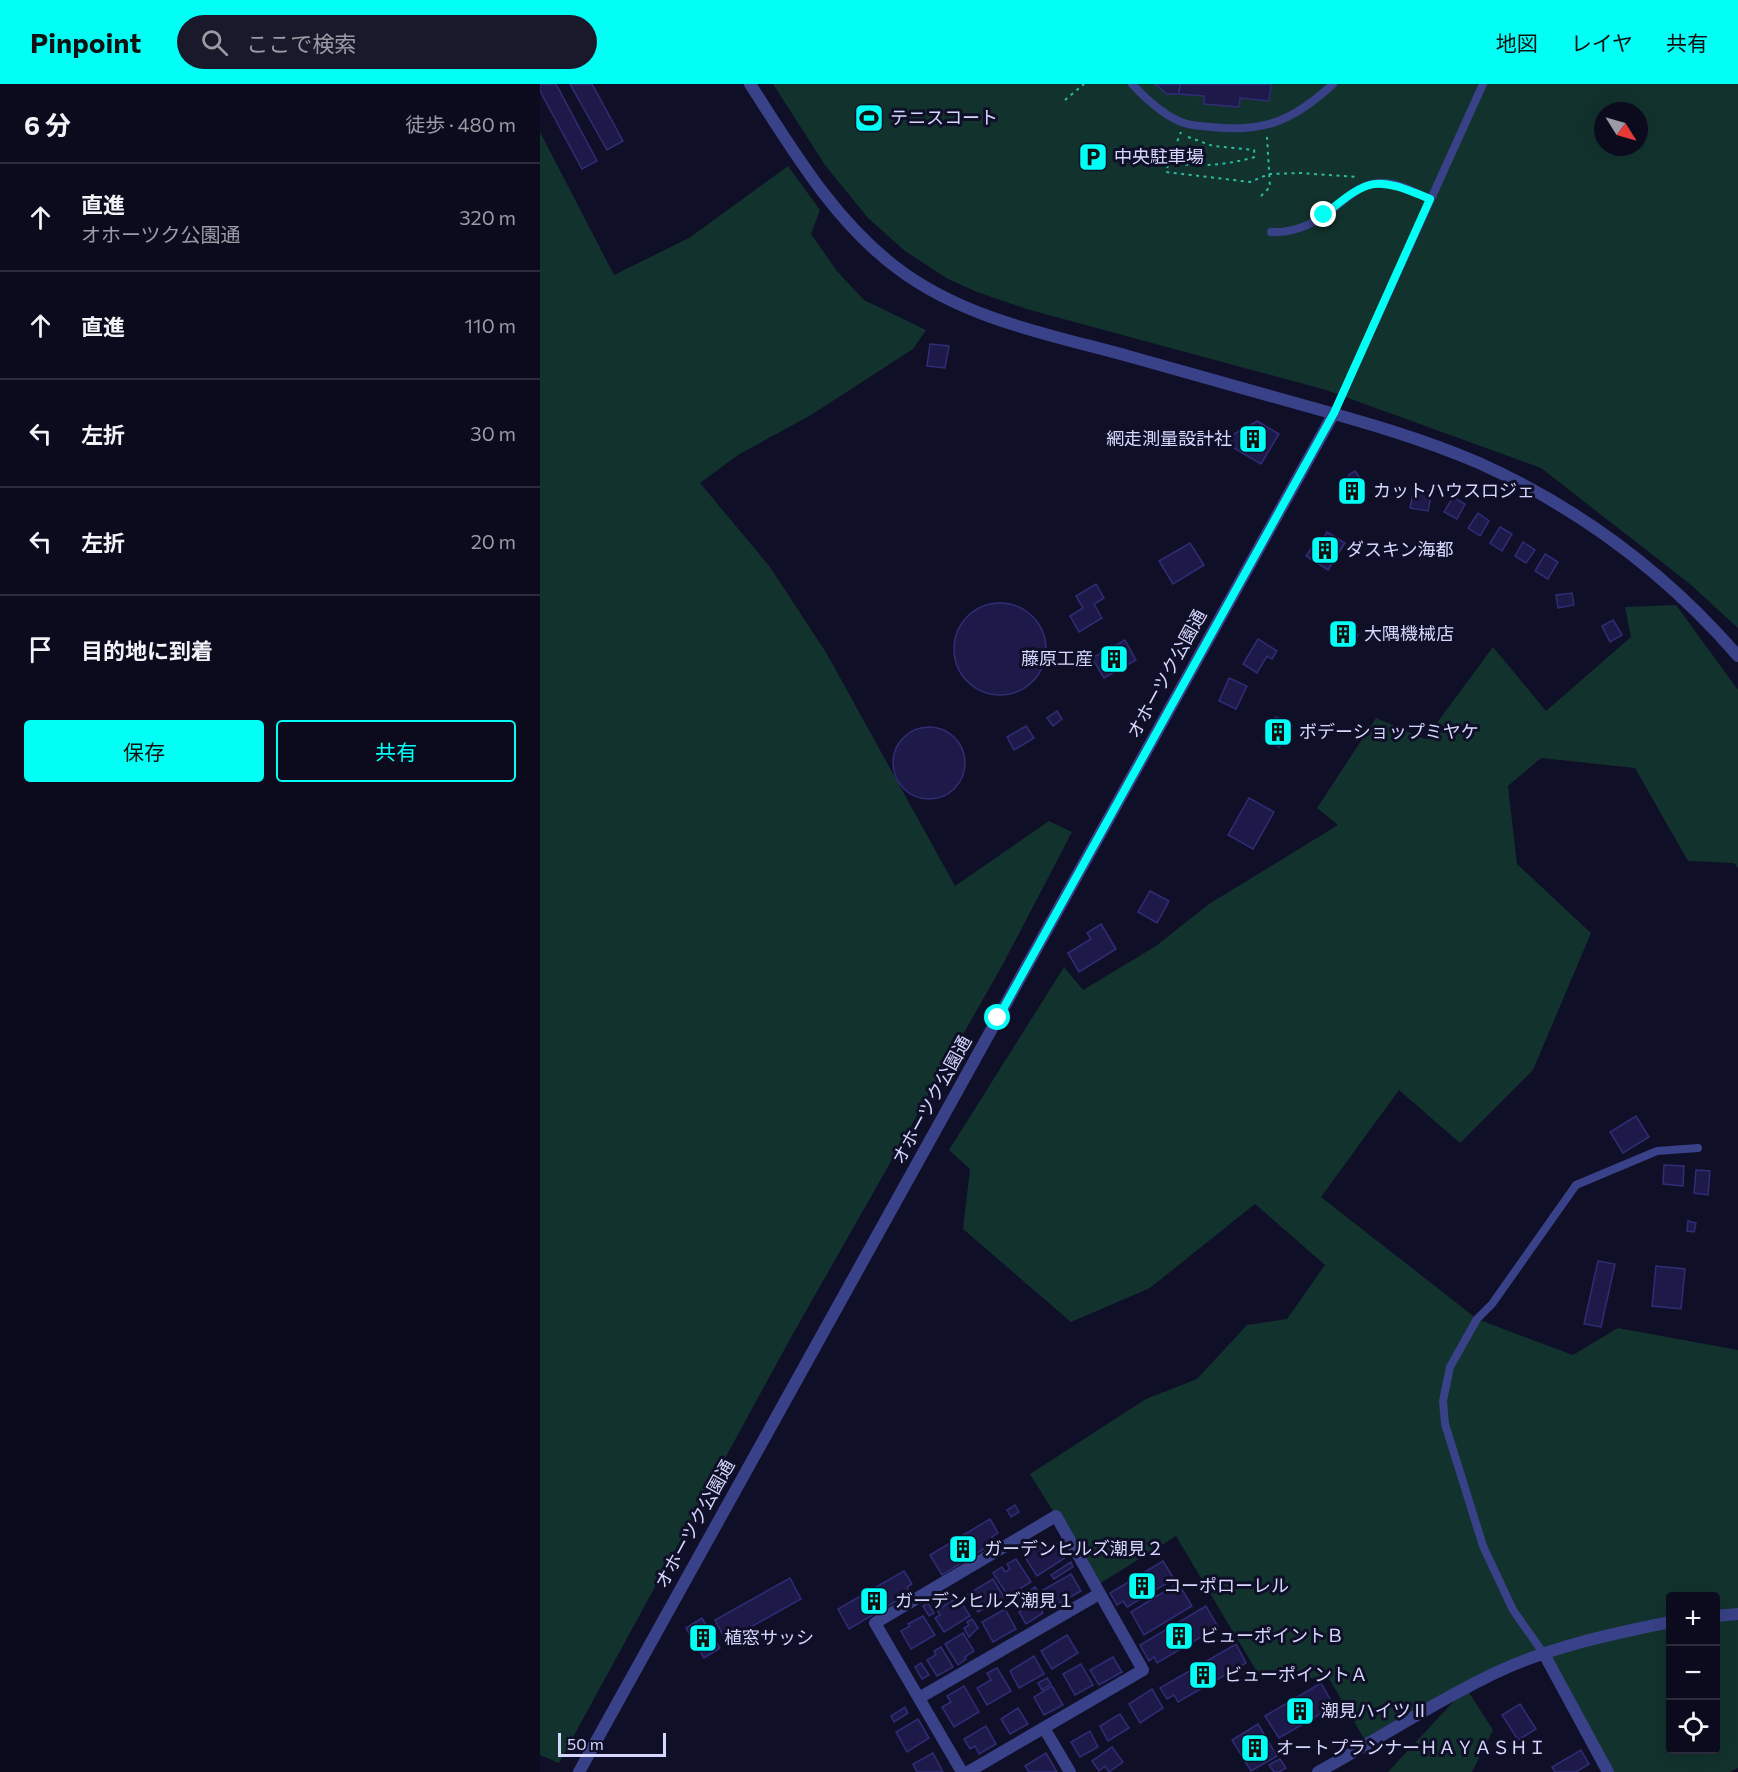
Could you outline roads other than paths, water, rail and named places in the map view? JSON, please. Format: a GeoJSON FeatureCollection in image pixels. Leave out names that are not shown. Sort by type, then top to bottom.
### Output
{"type":"FeatureCollection","features":[{"type":"Feature","properties":{"kind":"street"},"geometry":{"type":"LineString","coordinates":[[750,84],[792,149],[865,243],[898,270],[937,294],[970,310],[1024,329],[1334,413],[1417,439],[1478,463],[1570,511],[1635,557],[1684,600],[1738,656]]}},
{"type":"Feature","properties":{"kind":"street","name":"オホーツク公園通"},"geometry":{"type":"LineString","coordinates":[[579,1772],[1334,413]]}},
{"type":"Feature","properties":{"kind":"street"},"geometry":{"type":"LineString","coordinates":[[962,1772],[874,1623],[1056,1516],[1143,1670],[968,1772]]}},
{"type":"Feature","properties":{"kind":"street"},"geometry":{"type":"LineString","coordinates":[[919,1698],[1099,1594]]}},
{"type":"Feature","properties":{"kind":"street"},"geometry":{"type":"LineString","coordinates":[[1720,1616],[1738,1614]]}},
{"type":"Feature","properties":{"kind":"street"},"geometry":{"type":"LineString","coordinates":[[1318,1772],[1497,1672],[1544,1654],[1619,1632],[1666,1623]]}},
{"type":"Feature","properties":{"kind":"street"},"geometry":{"type":"LineString","coordinates":[[1544,1654],[1608,1772]]}},
{"type":"Feature","properties":{"kind":"street"},"geometry":{"type":"LineString","coordinates":[[1044,1728],[1070,1772]]}},
{"type":"Feature","properties":{"kind":"lane"},"geometry":{"type":"LineString","coordinates":[[1132,84],[1163,111],[1184,123],[1220,128],[1266,126],[1297,113],[1333,84]]}},
{"type":"Feature","properties":{"kind":"lane"},"geometry":{"type":"LineString","coordinates":[[1334,413],[1483,84]]}},
{"type":"Feature","properties":{"kind":"lane"},"geometry":{"type":"LineString","coordinates":[[1271,232],[1285,232],[1305,226],[1365,185],[1385,183],[1430,199]]}},
{"type":"Feature","properties":{"kind":"lane"},"geometry":{"type":"LineString","coordinates":[[1544,1654],[1514,1610],[1483,1546],[1445,1424],[1443,1401],[1450,1367],[1478,1319],[1492,1304],[1576,1185],[1657,1151],[1698,1148]]}},
{"type":"Feature","properties":{"kind":"place","name":"テニスコート"},"geometry":{"type":"Point","coordinates":[869,118]}},
{"type":"Feature","properties":{"kind":"place","name":"中央駐車場"},"geometry":{"type":"Point","coordinates":[1093,157]}},
{"type":"Feature","properties":{"kind":"place","name":"網走測量設計社"},"geometry":{"type":"Point","coordinates":[1253,439]}},
{"type":"Feature","properties":{"kind":"place","name":"カットハウスロジェ"},"geometry":{"type":"Point","coordinates":[1352,491]}},
{"type":"Feature","properties":{"kind":"place","name":"ダスキン海都"},"geometry":{"type":"Point","coordinates":[1325,550]}},
{"type":"Feature","properties":{"kind":"place","name":"大隅機械店"},"geometry":{"type":"Point","coordinates":[1343,634]}},
{"type":"Feature","properties":{"kind":"place","name":"藤原工産"},"geometry":{"type":"Point","coordinates":[1114,659]}},
{"type":"Feature","properties":{"kind":"place","name":"ボデーショップミヤケ"},"geometry":{"type":"Point","coordinates":[1278,732]}},
{"type":"Feature","properties":{"kind":"place","name":"ガーデンヒルズ潮見２"},"geometry":{"type":"Point","coordinates":[963,1549]}},
{"type":"Feature","properties":{"kind":"place","name":"コーポローレル"},"geometry":{"type":"Point","coordinates":[1142,1586]}},
{"type":"Feature","properties":{"kind":"place","name":"ガーデンヒルズ潮見１"},"geometry":{"type":"Point","coordinates":[874,1601]}},
{"type":"Feature","properties":{"kind":"place","name":"ビューポイントＢ"},"geometry":{"type":"Point","coordinates":[1179,1636]}},
{"type":"Feature","properties":{"kind":"place","name":"植窓サッシ"},"geometry":{"type":"Point","coordinates":[703,1638]}},
{"type":"Feature","properties":{"kind":"place","name":"ビューポイントＡ"},"geometry":{"type":"Point","coordinates":[1203,1675]}},
{"type":"Feature","properties":{"kind":"place","name":"潮見ハイツⅡ"},"geometry":{"type":"Point","coordinates":[1300,1711]}},
{"type":"Feature","properties":{"kind":"place","name":"オートプランナーＨＡＹＡＳＨＩ"},"geometry":{"type":"Point","coordinates":[1255,1748]}}]}
